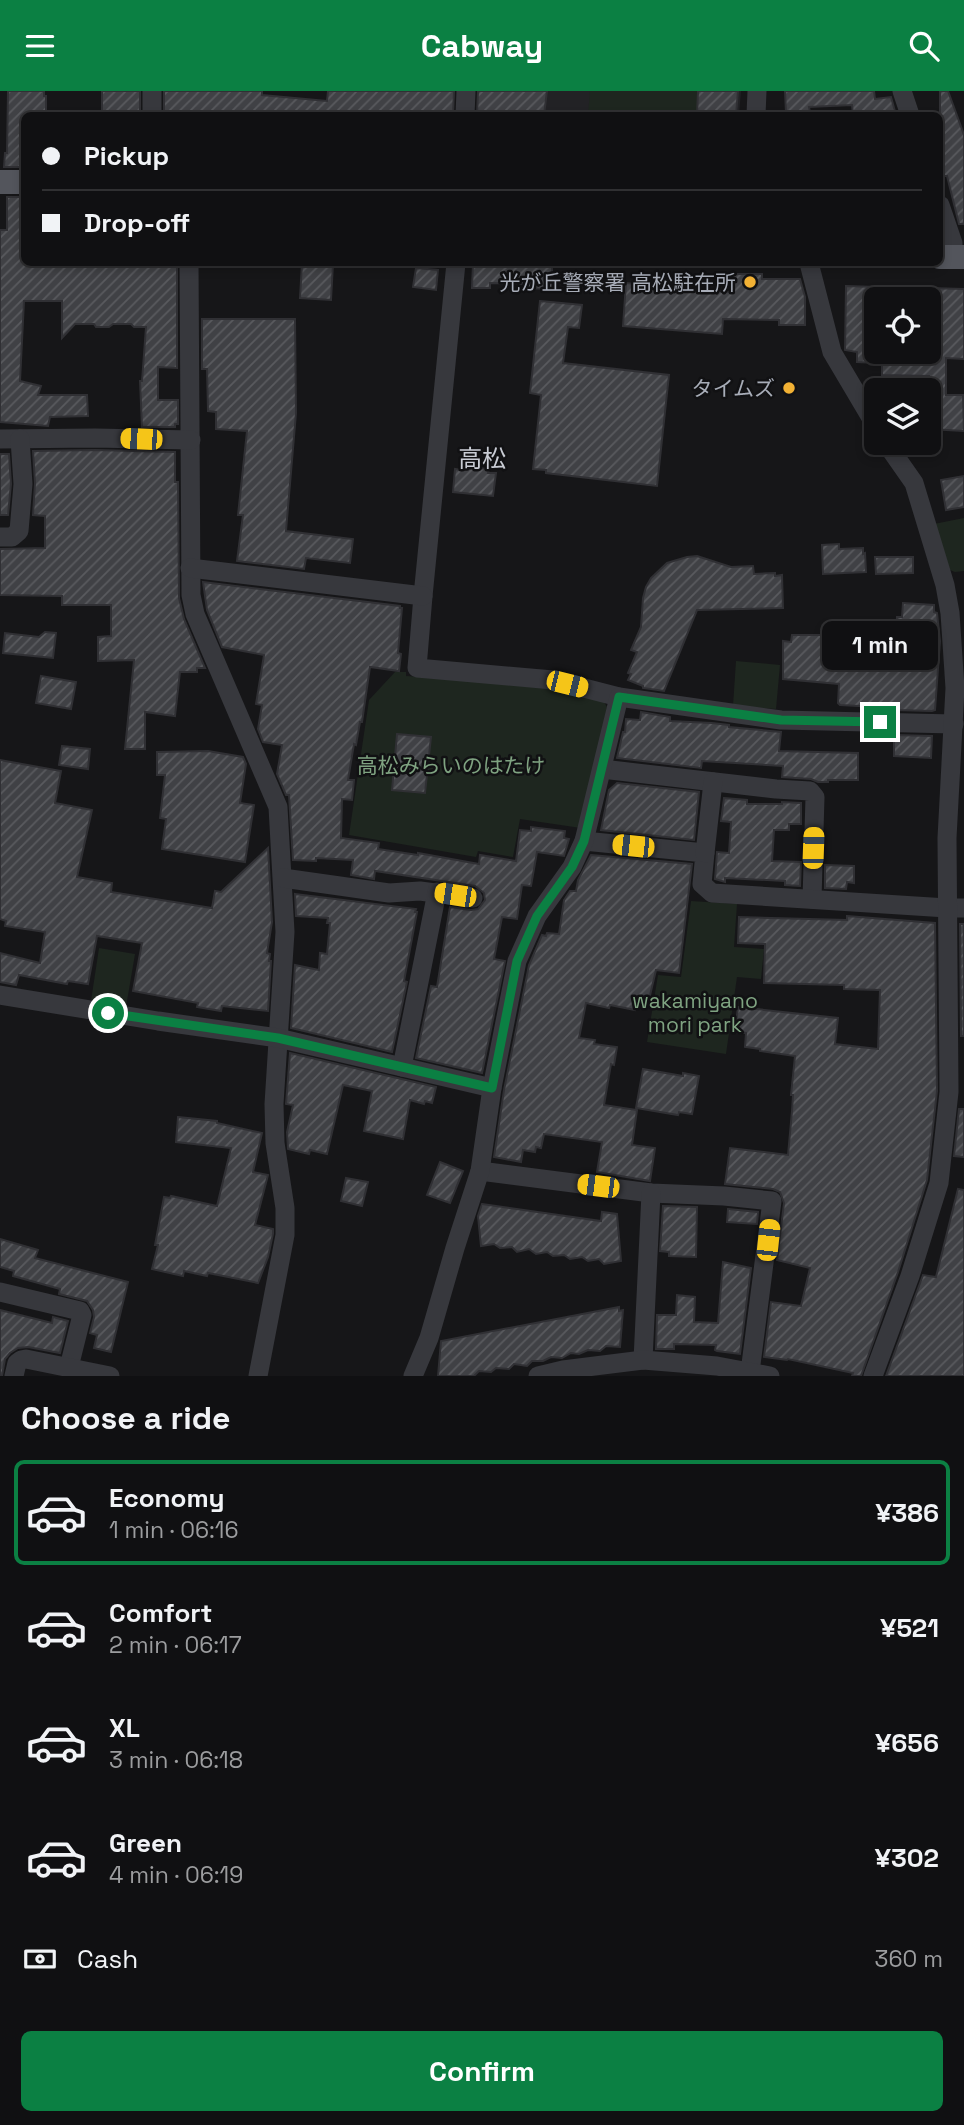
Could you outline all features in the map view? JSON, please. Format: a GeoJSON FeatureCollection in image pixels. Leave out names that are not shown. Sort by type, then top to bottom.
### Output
{"type":"FeatureCollection","features":[{"type":"Feature","properties":{"kind":"main road"},"geometry":{"type":"LineString","coordinates":[[0,182],[21,182]]}},
{"type":"Feature","properties":{"kind":"street"},"geometry":{"type":"LineString","coordinates":[[152,91],[152,112]]}},
{"type":"Feature","properties":{"kind":"street"},"geometry":{"type":"LineString","coordinates":[[465,112],[466,91]]}},
{"type":"Feature","properties":{"kind":"street"},"geometry":{"type":"LineString","coordinates":[[756,112],[757,91]]}},
{"type":"Feature","properties":{"kind":"street"},"geometry":{"type":"LineString","coordinates":[[902,91],[908,112]]}},
{"type":"Feature","properties":{"kind":"street"},"geometry":{"type":"LineString","coordinates":[[943,214],[953,243],[952,257]]}},
{"type":"Feature","properties":{"kind":"street"},"geometry":{"type":"LineString","coordinates":[[189,266],[191,595],[195,614],[278,807],[283,878],[285,932],[274,1104],[275,1143],[285,1208],[285,1235],[258,1376]]}},
{"type":"Feature","properties":{"kind":"street"},"geometry":{"type":"LineString","coordinates":[[456,266],[417,668],[553,680],[619,697],[781,720],[954,724]]}},
{"type":"Feature","properties":{"kind":"street"},"geometry":{"type":"LineString","coordinates":[[810,266],[832,352],[864,406]]}},
{"type":"Feature","properties":{"kind":"street"},"geometry":{"type":"LineString","coordinates":[[0,439],[95,437],[191,440]]}},
{"type":"Feature","properties":{"kind":"street"},"geometry":{"type":"LineString","coordinates":[[0,537],[12,537],[19,531],[23,484],[20,439]]}},
{"type":"Feature","properties":{"kind":"street"},"geometry":{"type":"LineString","coordinates":[[873,1376],[910,1276],[939,1183],[949,1092],[956,908],[947,838],[955,688],[951,626],[954,583],[914,483],[894,455]]}},
{"type":"Feature","properties":{"kind":"street"},"geometry":{"type":"LineString","coordinates":[[190,568],[423,596]]}},
{"type":"Feature","properties":{"kind":"street"},"geometry":{"type":"LineString","coordinates":[[414,1376],[429,1338],[480,1171],[492,1088],[517,961],[537,916],[572,867],[584,841],[619,697]]}},
{"type":"Feature","properties":{"kind":"street"},"geometry":{"type":"LineString","coordinates":[[602,769],[814,793],[812,899]]}},
{"type":"Feature","properties":{"kind":"street"},"geometry":{"type":"LineString","coordinates":[[713,782],[702,884],[712,893],[956,908]]}},
{"type":"Feature","properties":{"kind":"street"},"geometry":{"type":"LineString","coordinates":[[584,841],[705,853]]}},
{"type":"Feature","properties":{"kind":"street"},"geometry":{"type":"LineString","coordinates":[[283,878],[388,893],[437,892],[473,898]]}},
{"type":"Feature","properties":{"kind":"street"},"geometry":{"type":"LineString","coordinates":[[402,1067],[437,892]]}},
{"type":"Feature","properties":{"kind":"street"},"geometry":{"type":"LineString","coordinates":[[0,995],[278,1038],[492,1088]]}},
{"type":"Feature","properties":{"kind":"street"},"geometry":{"type":"LineString","coordinates":[[480,1171],[651,1193],[772,1201],[750,1372]]}},
{"type":"Feature","properties":{"kind":"street"},"geometry":{"type":"LineString","coordinates":[[643,1360],[651,1193]]}},
{"type":"Feature","properties":{"kind":"street"},"geometry":{"type":"LineString","coordinates":[[0,1291],[80,1311],[82,1315],[69,1367]]}},
{"type":"Feature","properties":{"kind":"street"},"geometry":{"type":"LineString","coordinates":[[14,1376],[17,1363],[21,1360],[110,1376]]}},
{"type":"Feature","properties":{"kind":"street"},"geometry":{"type":"LineString","coordinates":[[538,1376],[563,1370],[643,1360],[717,1366],[770,1376]]}},
{"type":"Feature","properties":{"kind":"shaded area"},"geometry":{"type":"Polygon","coordinates":[[[513,91],[741,91],[739,112],[511,112],[513,91]]]}},
{"type":"Feature","properties":{"kind":"green space"},"geometry":{"type":"Polygon","coordinates":[[[590,91],[702,91],[701,112],[588,112],[590,91]]]}},
{"type":"Feature","properties":{"kind":"green space"},"geometry":{"type":"Polygon","coordinates":[[[964,518],[964,571],[955,572],[950,570],[934,524],[964,518]]]}},
{"type":"Feature","properties":{"kind":"green space"},"geometry":{"type":"Polygon","coordinates":[[[736,661],[780,665],[776,709],[733,706],[736,661]]]}},
{"type":"Feature","properties":{"kind":"green space","name":"高松みらいのはたけ"},"geometry":{"type":"Polygon","coordinates":[[[395,672],[406,672],[406,676],[555,687],[603,700],[607,707],[581,828],[520,819],[513,857],[478,851],[476,857],[349,835],[369,700],[395,672]]]}},
{"type":"Feature","properties":{"kind":"green space","name":"wakamiyano mori park"},"geometry":{"type":"Polygon","coordinates":[[[691,901],[737,904],[734,947],[764,949],[761,979],[737,977],[726,1054],[647,1042],[658,975],[681,977],[691,901]]]}},
{"type":"Feature","properties":{"kind":"green space"},"geometry":{"type":"Polygon","coordinates":[[[99,948],[135,954],[126,1007],[91,1001],[99,948]]]}},
{"type":"Feature","properties":{"kind":"building"},"geometry":{"type":"Polygon","coordinates":[[[8,91],[44,91],[46,112],[21,112],[21,167],[4,167],[7,153],[8,91]]]}},
{"type":"Feature","properties":{"kind":"building"},"geometry":{"type":"Polygon","coordinates":[[[102,91],[140,91],[140,112],[102,112],[102,91]]]}},
{"type":"Feature","properties":{"kind":"building"},"geometry":{"type":"Polygon","coordinates":[[[164,91],[262,91],[262,95],[327,101],[328,91],[454,91],[453,112],[164,112],[164,91]]]}},
{"type":"Feature","properties":{"kind":"building"},"geometry":{"type":"Polygon","coordinates":[[[478,91],[547,91],[544,112],[477,112],[478,91]]]}},
{"type":"Feature","properties":{"kind":"building"},"geometry":{"type":"Polygon","coordinates":[[[698,91],[738,91],[736,112],[697,112],[698,91]]]}},
{"type":"Feature","properties":{"kind":"building"},"geometry":{"type":"Polygon","coordinates":[[[785,91],[874,91],[875,99],[891,97],[895,112],[853,112],[852,105],[809,107],[810,112],[786,112],[785,91]]]}},
{"type":"Feature","properties":{"kind":"building"},"geometry":{"type":"Polygon","coordinates":[[[940,91],[948,91],[964,135],[964,224],[959,224],[947,176],[943,176],[943,112],[940,112],[940,91]]]}},
{"type":"Feature","properties":{"kind":"building"},"geometry":{"type":"Polygon","coordinates":[[[7,197],[21,197],[21,266],[177,266],[177,368],[158,367],[158,400],[178,400],[178,424],[175,424],[175,427],[142,427],[140,381],[146,327],[134,327],[131,324],[96,327],[94,324],[75,324],[62,338],[62,301],[24,301],[20,381],[41,386],[38,395],[87,395],[88,416],[50,417],[48,426],[0,422],[0,230],[7,230],[7,197]]]}},
{"type":"Feature","properties":{"kind":"building"},"geometry":{"type":"Polygon","coordinates":[[[302,266],[333,266],[331,300],[300,298],[302,266]]]}},
{"type":"Feature","properties":{"kind":"building"},"geometry":{"type":"Polygon","coordinates":[[[473,266],[552,266],[552,289],[524,288],[524,284],[490,283],[490,288],[472,288],[473,266]]]}},
{"type":"Feature","properties":{"kind":"building"},"geometry":{"type":"Polygon","coordinates":[[[416,268],[438,270],[436,290],[413,287],[416,268]]]}},
{"type":"Feature","properties":{"kind":"building"},"geometry":{"type":"Polygon","coordinates":[[[731,274],[762,274],[762,279],[800,279],[805,297],[805,325],[779,325],[779,320],[723,319],[722,334],[623,326],[626,283],[731,292],[731,274]]]}},
{"type":"Feature","properties":{"kind":"building"},"geometry":{"type":"Polygon","coordinates":[[[846,286],[877,287],[864,287],[864,362],[857,362],[857,352],[845,350],[846,286]]]}},
{"type":"Feature","properties":{"kind":"building"},"geometry":{"type":"Polygon","coordinates":[[[941,288],[964,289],[964,359],[946,358],[946,395],[963,395],[964,431],[941,430],[941,378],[882,375],[882,364],[941,364],[941,288]]]}},
{"type":"Feature","properties":{"kind":"building"},"geometry":{"type":"Polygon","coordinates":[[[540,301],[582,305],[579,328],[568,327],[563,363],[669,375],[657,486],[546,473],[546,470],[533,469],[541,395],[530,393],[540,301]]]}},
{"type":"Feature","properties":{"kind":"building"},"geometry":{"type":"Polygon","coordinates":[[[202,319],[295,319],[296,413],[286,531],[353,539],[350,563],[306,558],[304,569],[237,561],[243,515],[238,515],[247,431],[216,429],[216,412],[208,411],[207,369],[202,369],[202,319]]]}},
{"type":"Feature","properties":{"kind":"building"},"geometry":{"type":"Polygon","coordinates":[[[33,451],[175,452],[175,482],[178,482],[179,598],[184,619],[205,668],[197,668],[197,672],[180,672],[175,716],[145,712],[145,749],[125,749],[134,660],[98,661],[98,637],[111,636],[111,605],[62,605],[62,596],[0,595],[0,549],[45,548],[45,516],[33,515],[33,451]]]}},
{"type":"Feature","properties":{"kind":"building"},"geometry":{"type":"Polygon","coordinates":[[[0,454],[9,454],[11,484],[8,515],[0,515],[0,454]]]}},
{"type":"Feature","properties":{"kind":"building"},"geometry":{"type":"Polygon","coordinates":[[[461,466],[489,469],[488,473],[496,473],[493,496],[453,492],[455,469],[461,470],[461,466]]]}},
{"type":"Feature","properties":{"kind":"building"},"geometry":{"type":"Polygon","coordinates":[[[964,476],[964,507],[946,510],[941,480],[964,476]]]}},
{"type":"Feature","properties":{"kind":"building"},"geometry":{"type":"Polygon","coordinates":[[[839,544],[839,549],[863,548],[866,572],[823,574],[822,545],[839,544]]]}},
{"type":"Feature","properties":{"kind":"building"},"geometry":{"type":"Polygon","coordinates":[[[697,556],[731,567],[753,566],[754,574],[782,575],[783,608],[697,610],[664,691],[643,688],[628,680],[631,674],[628,673],[637,652],[631,650],[641,627],[646,587],[651,578],[667,563],[697,556]]]}},
{"type":"Feature","properties":{"kind":"building"},"geometry":{"type":"Polygon","coordinates":[[[875,557],[913,557],[913,573],[876,574],[875,557]]]}},
{"type":"Feature","properties":{"kind":"building"},"geometry":{"type":"Polygon","coordinates":[[[203,582],[402,608],[399,671],[370,667],[362,722],[356,745],[354,744],[348,780],[354,780],[352,800],[342,799],[341,838],[379,843],[378,849],[479,864],[480,855],[516,861],[520,830],[531,831],[531,827],[565,831],[564,838],[569,839],[564,856],[537,852],[531,886],[522,885],[517,919],[502,917],[494,959],[505,961],[482,1073],[416,1058],[431,986],[437,987],[450,907],[478,909],[485,900],[484,893],[475,886],[375,871],[374,879],[351,875],[353,860],[293,860],[289,795],[286,795],[277,774],[282,745],[263,742],[258,729],[262,705],[256,704],[264,655],[222,647],[207,610],[203,582]]]}},
{"type":"Feature","properties":{"kind":"building"},"geometry":{"type":"Polygon","coordinates":[[[903,603],[934,605],[934,612],[937,613],[940,641],[935,710],[895,710],[840,705],[839,684],[783,679],[783,641],[791,642],[792,635],[828,635],[827,639],[846,641],[845,662],[894,665],[897,617],[902,617],[903,603]]]}},
{"type":"Feature","properties":{"kind":"building"},"geometry":{"type":"Polygon","coordinates":[[[45,632],[56,633],[53,658],[3,653],[5,633],[39,637],[45,632]]]}},
{"type":"Feature","properties":{"kind":"building"},"geometry":{"type":"Polygon","coordinates":[[[41,676],[76,682],[71,709],[36,703],[41,676]]]}},
{"type":"Feature","properties":{"kind":"building"},"geometry":{"type":"Polygon","coordinates":[[[641,712],[670,717],[670,721],[712,723],[781,732],[779,751],[858,753],[858,780],[818,782],[782,777],[783,766],[702,761],[701,768],[617,758],[626,719],[640,720],[641,712]]]}},
{"type":"Feature","properties":{"kind":"building"},"geometry":{"type":"Polygon","coordinates":[[[397,734],[431,737],[425,793],[392,790],[397,734]]]}},
{"type":"Feature","properties":{"kind":"building"},"geometry":{"type":"Polygon","coordinates":[[[894,735],[932,736],[931,758],[894,756],[894,735]]]}},
{"type":"Feature","properties":{"kind":"building"},"geometry":{"type":"Polygon","coordinates":[[[62,746],[90,749],[88,769],[59,765],[62,746]]]}},
{"type":"Feature","properties":{"kind":"building"},"geometry":{"type":"Polygon","coordinates":[[[208,751],[243,757],[246,764],[240,803],[254,805],[245,862],[162,849],[166,819],[160,818],[165,775],[157,775],[157,752],[208,751]]]}},
{"type":"Feature","properties":{"kind":"building"},"geometry":{"type":"Polygon","coordinates":[[[0,760],[61,771],[55,803],[92,810],[77,877],[112,883],[111,892],[212,908],[215,891],[221,892],[268,848],[272,922],[267,953],[270,954],[271,961],[268,1011],[222,1006],[221,1011],[197,1007],[198,1003],[133,991],[142,943],[97,936],[88,984],[68,981],[67,984],[19,975],[16,985],[0,982],[0,953],[40,963],[45,932],[5,926],[6,921],[0,919],[0,760]]]}},
{"type":"Feature","properties":{"kind":"building"},"geometry":{"type":"Polygon","coordinates":[[[617,783],[699,792],[694,840],[601,830],[609,790],[617,783]]]}},
{"type":"Feature","properties":{"kind":"building"},"geometry":{"type":"Polygon","coordinates":[[[724,798],[747,800],[747,804],[801,803],[801,824],[789,824],[789,830],[774,830],[772,861],[801,862],[800,886],[785,885],[785,881],[725,878],[725,882],[715,879],[717,852],[729,853],[731,822],[721,821],[724,798]]]}},
{"type":"Feature","properties":{"kind":"building"},"geometry":{"type":"Polygon","coordinates":[[[591,855],[692,864],[679,973],[656,970],[647,1008],[636,1006],[635,1010],[610,1005],[609,1008],[586,1003],[579,1038],[595,1040],[594,1044],[617,1047],[614,1065],[611,1064],[604,1105],[637,1110],[632,1145],[655,1148],[650,1181],[597,1172],[602,1142],[544,1134],[541,1148],[536,1147],[535,1152],[523,1150],[521,1162],[494,1157],[504,1090],[529,965],[542,935],[559,934],[564,900],[570,891],[576,891],[578,880],[591,855]]]}},
{"type":"Feature","properties":{"kind":"building"},"geometry":{"type":"Polygon","coordinates":[[[825,865],[854,866],[854,883],[847,882],[846,889],[825,888],[825,865]]]}},
{"type":"Feature","properties":{"kind":"building"},"geometry":{"type":"Polygon","coordinates":[[[295,894],[416,909],[404,981],[407,982],[392,1052],[291,1028],[295,965],[319,970],[320,953],[327,954],[330,923],[327,923],[328,918],[296,916],[295,894]]]}},
{"type":"Feature","properties":{"kind":"building"},"geometry":{"type":"Polygon","coordinates":[[[847,916],[935,923],[937,1091],[927,1180],[861,1376],[788,1359],[764,1357],[771,1302],[801,1306],[810,1268],[777,1260],[784,1203],[780,1192],[725,1184],[730,1148],[788,1155],[792,1111],[795,1056],[745,1047],[746,1033],[735,1032],[738,1007],[838,1018],[835,1044],[878,1049],[880,990],[844,989],[844,985],[764,983],[765,944],[738,943],[739,917],[847,920],[847,916]]]}},
{"type":"Feature","properties":{"kind":"building"},"geometry":{"type":"Polygon","coordinates":[[[960,924],[964,924],[964,1036],[961,1036],[960,924]]]}},
{"type":"Feature","properties":{"kind":"building"},"geometry":{"type":"Polygon","coordinates":[[[290,1053],[436,1087],[432,1103],[410,1100],[403,1139],[364,1131],[372,1091],[343,1085],[327,1154],[310,1150],[309,1154],[288,1149],[287,1132],[293,1105],[286,1104],[290,1053]]]}},
{"type":"Feature","properties":{"kind":"building"},"geometry":{"type":"Polygon","coordinates":[[[643,1069],[699,1076],[692,1114],[679,1112],[678,1115],[636,1108],[643,1069]]]}},
{"type":"Feature","properties":{"kind":"building"},"geometry":{"type":"Polygon","coordinates":[[[959,1109],[964,1109],[964,1157],[954,1156],[959,1109]]]}},
{"type":"Feature","properties":{"kind":"building"},"geometry":{"type":"Polygon","coordinates":[[[178,1117],[217,1121],[262,1133],[253,1172],[268,1175],[255,1225],[273,1229],[273,1234],[258,1283],[208,1273],[207,1276],[184,1271],[183,1276],[152,1269],[164,1197],[171,1196],[217,1206],[231,1148],[176,1142],[178,1117]]]}},
{"type":"Feature","properties":{"kind":"building"},"geometry":{"type":"Polygon","coordinates":[[[440,1162],[463,1171],[450,1203],[427,1195],[440,1162]]]}},
{"type":"Feature","properties":{"kind":"building"},"geometry":{"type":"Polygon","coordinates":[[[346,1178],[368,1182],[362,1206],[341,1201],[346,1178]]]}},
{"type":"Feature","properties":{"kind":"building"},"geometry":{"type":"Polygon","coordinates":[[[958,1189],[964,1190],[964,1376],[886,1376],[923,1275],[936,1277],[958,1189]]]}},
{"type":"Feature","properties":{"kind":"building"},"geometry":{"type":"Polygon","coordinates":[[[482,1204],[601,1221],[602,1212],[617,1214],[621,1261],[604,1264],[599,1259],[570,1259],[547,1252],[536,1254],[529,1249],[517,1252],[512,1247],[500,1248],[494,1244],[481,1246],[478,1216],[482,1204]]]}},
{"type":"Feature","properties":{"kind":"building"},"geometry":{"type":"Polygon","coordinates":[[[663,1206],[697,1207],[696,1257],[669,1256],[669,1252],[660,1251],[663,1206]]]}},
{"type":"Feature","properties":{"kind":"building"},"geometry":{"type":"Polygon","coordinates":[[[728,1209],[758,1212],[757,1224],[727,1222],[728,1209]]]}},
{"type":"Feature","properties":{"kind":"building"},"geometry":{"type":"Polygon","coordinates":[[[0,1239],[38,1250],[35,1258],[128,1282],[111,1352],[94,1348],[97,1335],[90,1333],[94,1317],[87,1301],[59,1294],[60,1289],[13,1276],[14,1271],[0,1267],[0,1239]]]}},
{"type":"Feature","properties":{"kind":"building"},"geometry":{"type":"Polygon","coordinates":[[[723,1262],[751,1268],[740,1354],[717,1351],[716,1345],[674,1344],[674,1349],[656,1349],[657,1315],[676,1315],[677,1295],[695,1297],[694,1322],[718,1323],[723,1262]]]}},
{"type":"Feature","properties":{"kind":"building"},"geometry":{"type":"Polygon","coordinates":[[[619,1307],[619,1311],[623,1310],[620,1347],[606,1346],[600,1351],[588,1350],[579,1354],[571,1353],[562,1358],[551,1357],[543,1361],[532,1361],[527,1366],[514,1364],[509,1369],[479,1371],[474,1376],[438,1376],[441,1341],[619,1307]]]}},
{"type":"Feature","properties":{"kind":"building"},"geometry":{"type":"Polygon","coordinates":[[[0,1310],[52,1323],[53,1317],[68,1321],[60,1353],[28,1347],[18,1348],[5,1359],[0,1376],[0,1310]]]}},
{"type":"Feature","properties":{"kind":"place","name":"光が丘警察署 高松駐在所"},"geometry":{"type":"Point","coordinates":[750,282]}},
{"type":"Feature","properties":{"kind":"place","name":"タイムズ"},"geometry":{"type":"Point","coordinates":[789,388]}},
{"type":"Feature","properties":{"kind":"district","name":"高松"},"geometry":{"type":"Point","coordinates":[482,458]}},
{"type":"Feature","properties":{"kind":"route"},"geometry":{"type":"LineString","coordinates":[[108,1013],[278,1038],[492,1088],[517,961],[537,916],[572,867],[584,841],[619,697],[781,720],[880,722]]}}]}
